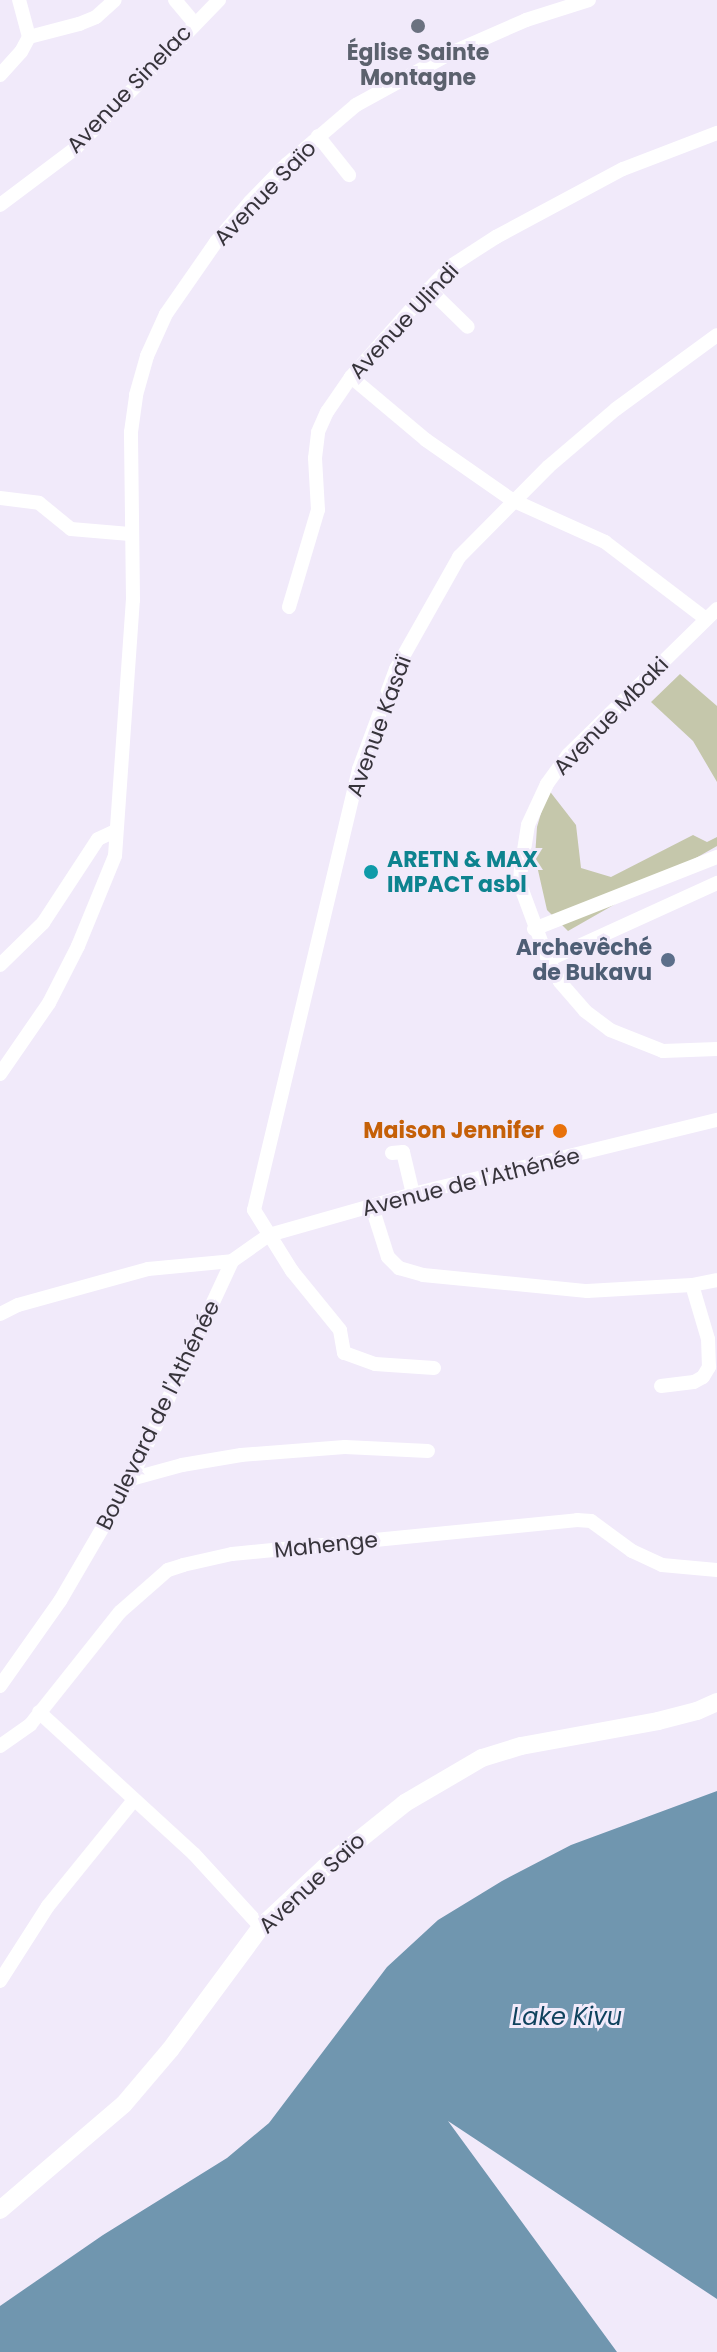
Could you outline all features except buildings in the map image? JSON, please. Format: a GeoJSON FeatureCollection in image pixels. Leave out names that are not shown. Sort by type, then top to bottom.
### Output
{"type":"FeatureCollection","features":[{"type":"Feature","properties":{"kind":"street"},"geometry":{"type":"LineString","coordinates":[[0,75],[21,52],[29,37],[19,0]]}},
{"type":"Feature","properties":{"kind":"street"},"geometry":{"type":"LineString","coordinates":[[29,37],[96,17],[115,0]]}},
{"type":"Feature","properties":{"kind":"street"},"geometry":{"type":"LineString","coordinates":[[175,0],[194,23]]}},
{"type":"Feature","properties":{"kind":"street","name":"Avenue Sinelac"},"geometry":{"type":"LineString","coordinates":[[0,205],[76,148],[120,106],[194,23],[219,0]]}},
{"type":"Feature","properties":{"kind":"street","name":"Avenue Saïo"},"geometry":{"type":"LineString","coordinates":[[0,1074],[49,1003],[78,946],[115,856],[133,600],[131,432],[136,395],[147,356],[166,314],[233,222],[318,136],[356,105],[402,78],[526,20],[589,0]]}},
{"type":"Feature","properties":{"kind":"street","name":"Avenue Ulindi"},"geometry":{"type":"LineString","coordinates":[[289,607],[318,510],[315,458],[318,432],[327,412],[351,377],[429,289],[451,266],[522,223],[623,169],[717,133]]}},
{"type":"Feature","properties":{"kind":"street"},"geometry":{"type":"LineString","coordinates":[[318,136],[349,175]]}},
{"type":"Feature","properties":{"kind":"street"},"geometry":{"type":"LineString","coordinates":[[429,289],[468,327]]}},
{"type":"Feature","properties":{"kind":"street","name":"Avenue Kasaï"},"geometry":{"type":"LineString","coordinates":[[434,1368],[375,1364],[344,1353],[340,1330],[292,1271],[254,1210],[359,769],[396,669],[459,557],[512,500],[616,409],[717,335]]}},
{"type":"Feature","properties":{"kind":"street"},"geometry":{"type":"LineString","coordinates":[[351,377],[426,440],[512,500],[605,542],[711,614]]}},
{"type":"Feature","properties":{"kind":"street"},"geometry":{"type":"LineString","coordinates":[[0,498],[39,503],[71,529],[130,534]]}},
{"type":"Feature","properties":{"kind":"street","name":"Avenue Mbaki"},"geometry":{"type":"LineString","coordinates":[[711,614],[568,755],[547,784],[528,825],[519,882],[548,960],[560,982],[585,1011],[610,1030],[663,1051],[717,1049]]}},
{"type":"Feature","properties":{"kind":"street"},"geometry":{"type":"LineString","coordinates":[[0,965],[7,952],[52,911],[98,839],[115,831]]}},
{"type":"Feature","properties":{"kind":"street"},"geometry":{"type":"LineString","coordinates":[[534,929],[717,857]]}},
{"type":"Feature","properties":{"kind":"street"},"geometry":{"type":"LineString","coordinates":[[548,960],[634,918],[717,883]]}},
{"type":"Feature","properties":{"kind":"street"},"geometry":{"type":"LineString","coordinates":[[623,893],[634,918]]}},
{"type":"Feature","properties":{"kind":"street","name":"Avenue de l'Athénée"},"geometry":{"type":"LineString","coordinates":[[232,1261],[269,1235],[413,1194],[717,1120]]}},
{"type":"Feature","properties":{"kind":"street"},"geometry":{"type":"LineString","coordinates":[[392,1153],[403,1152],[413,1194]]}},
{"type":"Feature","properties":{"kind":"street"},"geometry":{"type":"LineString","coordinates":[[372,1207],[388,1257],[399,1268],[423,1275],[587,1291],[692,1285],[717,1280]]}},
{"type":"Feature","properties":{"kind":"street"},"geometry":{"type":"LineString","coordinates":[[0,1314],[18,1305],[148,1269],[232,1261]]}},
{"type":"Feature","properties":{"kind":"street","name":"Boulevard de l'Athénée"},"geometry":{"type":"LineString","coordinates":[[0,1686],[60,1601],[131,1479],[232,1261]]}},
{"type":"Feature","properties":{"kind":"street"},"geometry":{"type":"LineString","coordinates":[[661,1386],[694,1382],[703,1377],[709,1367],[708,1339],[692,1285]]}},
{"type":"Feature","properties":{"kind":"street"},"geometry":{"type":"LineString","coordinates":[[131,1479],[182,1465],[241,1455],[345,1447],[428,1451]]}},
{"type":"Feature","properties":{"kind":"street","name":"Mahenge"},"geometry":{"type":"LineString","coordinates":[[0,1746],[30,1725],[93,1641],[144,1588],[168,1570],[232,1554],[577,1520],[591,1521],[632,1551],[662,1565],[717,1570]]}},
{"type":"Feature","properties":{"kind":"street","name":"Avenue Saïo"},"geometry":{"type":"LineString","coordinates":[[0,2210],[124,2104],[170,2050],[261,1927],[370,1829],[448,1775],[482,1758],[521,1746],[658,1721],[697,1711],[717,1702]]}},
{"type":"Feature","properties":{"kind":"street"},"geometry":{"type":"LineString","coordinates":[[39,1712],[194,1854],[233,1901],[261,1927]]}},
{"type":"Feature","properties":{"kind":"street"},"geometry":{"type":"LineString","coordinates":[[0,1981],[48,1906],[133,1801]]}},
{"type":"Feature","properties":{"kind":"green space"},"geometry":{"type":"Polygon","coordinates":[[[680,674],[717,706],[717,782],[693,741],[651,702],[680,674]]]}},
{"type":"Feature","properties":{"kind":"green space"},"geometry":{"type":"Polygon","coordinates":[[[548,789],[576,825],[581,868],[611,877],[693,835],[707,842],[717,837],[717,846],[568,931],[547,910],[535,857],[537,827],[548,789]]]}},
{"type":"Feature","properties":{"kind":"water","name":"Lake Kivu"},"geometry":{"type":"Polygon","coordinates":[[[717,1791],[717,2299],[448,2121],[617,2352],[0,2352],[0,2306],[103,2235],[227,2158],[269,2123],[387,1967],[438,1920],[502,1881],[571,1845],[717,1791]]]}},
{"type":"Feature","properties":{"kind":"place","name":"Église Sainte Montagne"},"geometry":{"type":"Point","coordinates":[418,26]}},
{"type":"Feature","properties":{"kind":"place","name":"ARETN & MAX IMPACT asbl"},"geometry":{"type":"Point","coordinates":[371,872]}},
{"type":"Feature","properties":{"kind":"place","name":"Archevêché de Bukavu"},"geometry":{"type":"Point","coordinates":[668,960]}},
{"type":"Feature","properties":{"kind":"place","name":"Maison Jennifer"},"geometry":{"type":"Point","coordinates":[560,1131]}}]}
